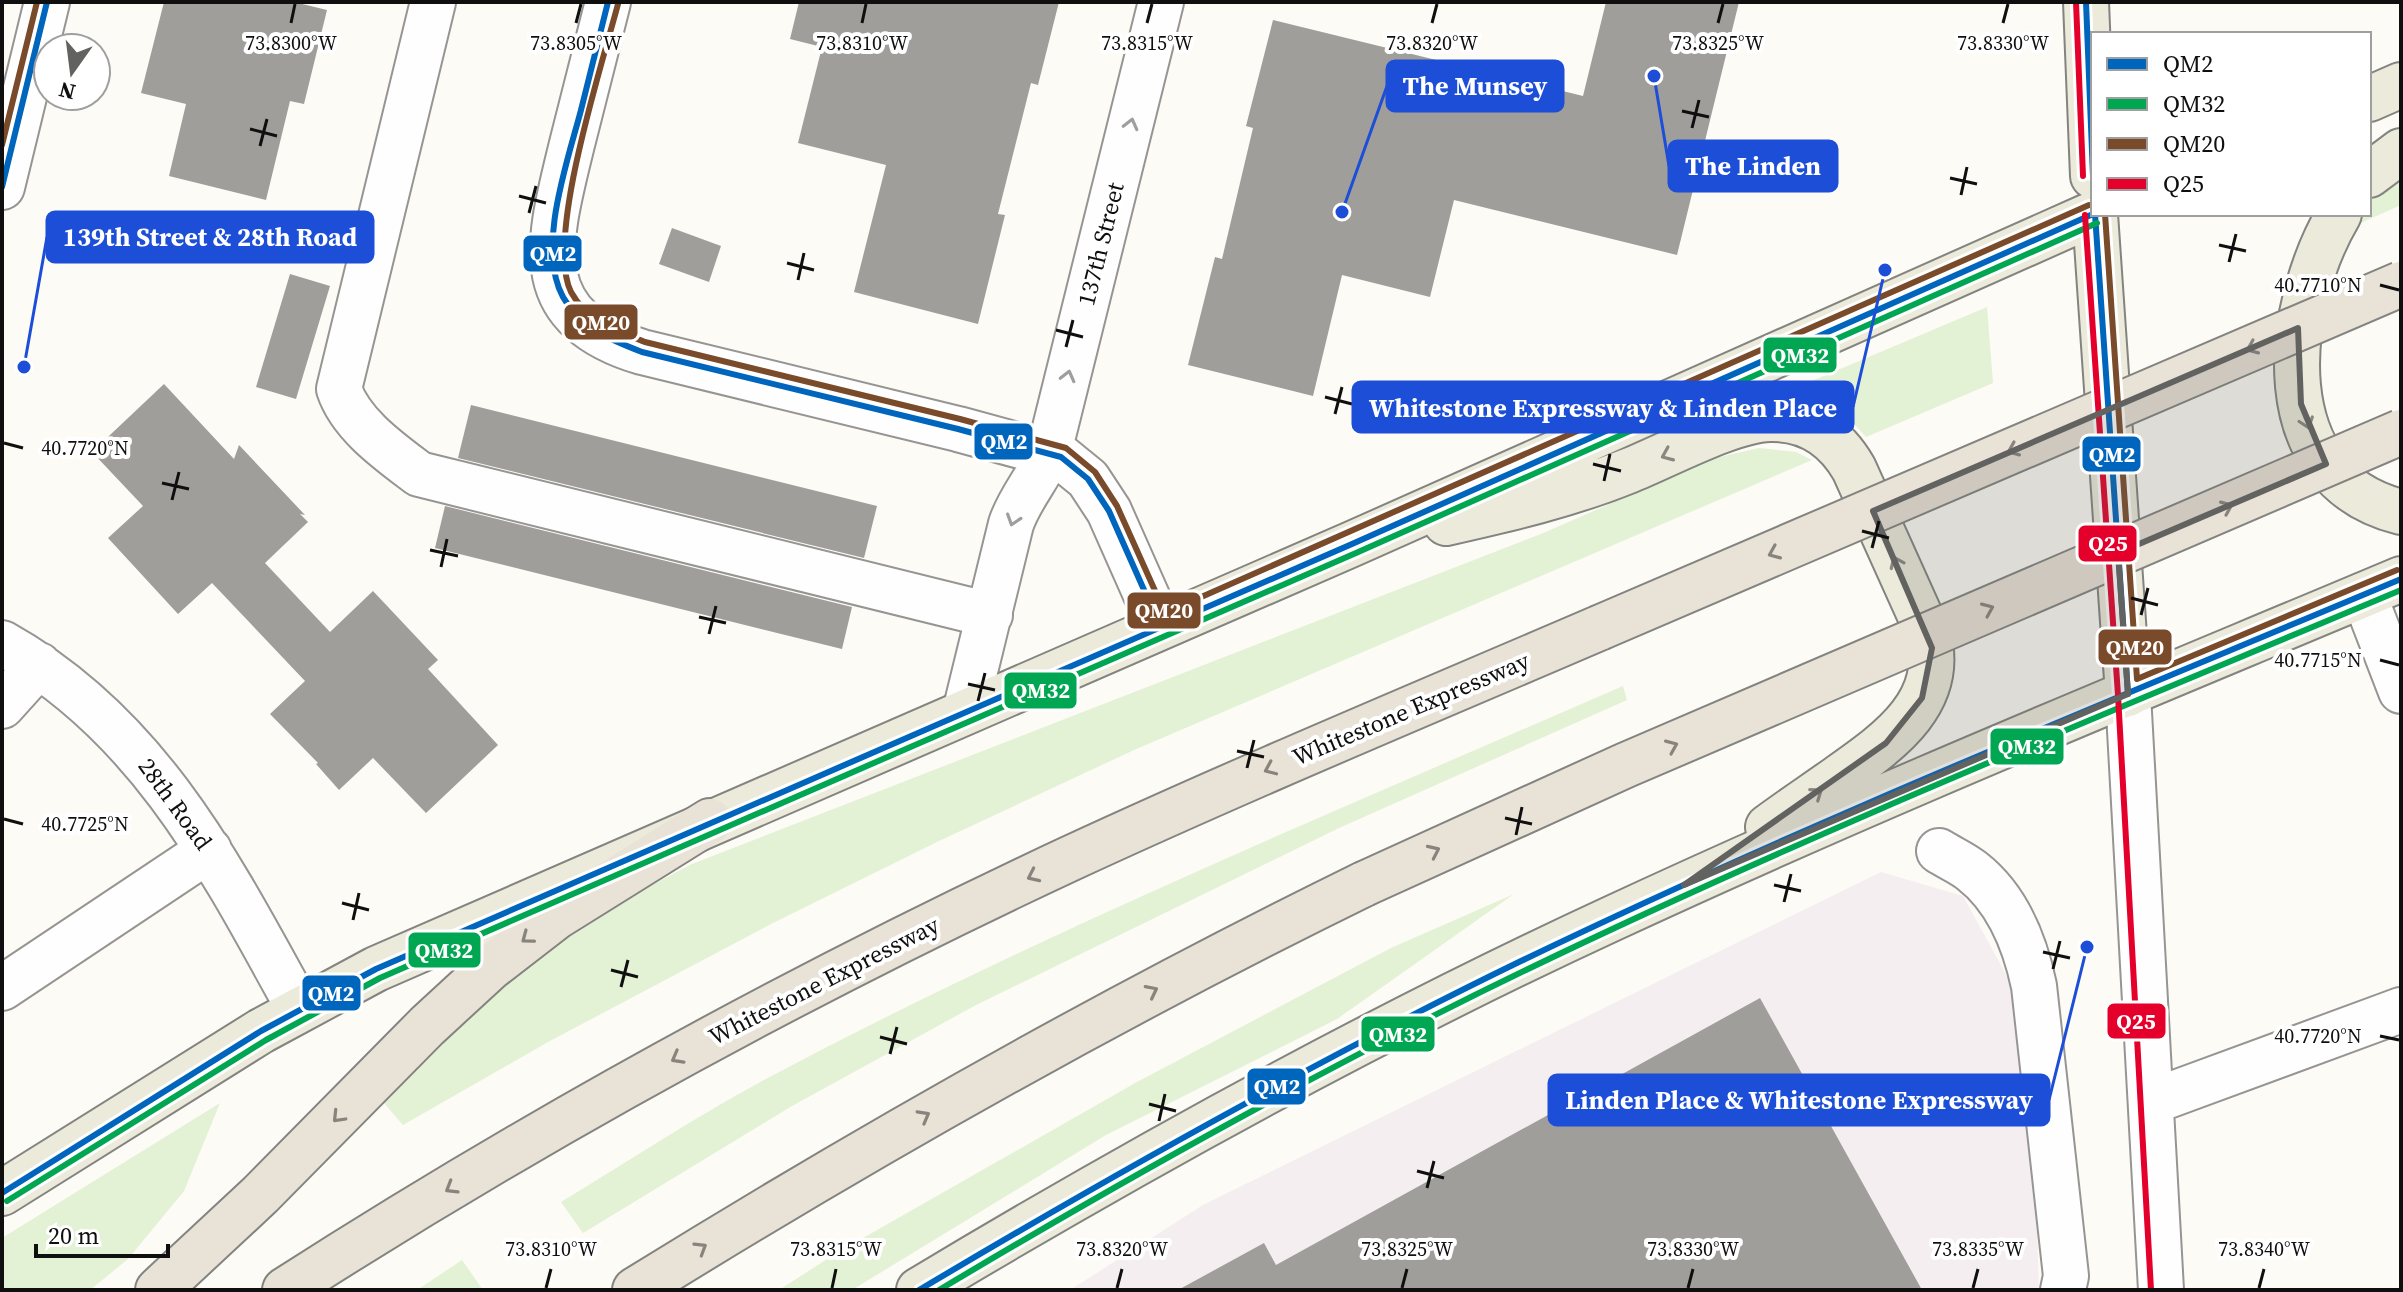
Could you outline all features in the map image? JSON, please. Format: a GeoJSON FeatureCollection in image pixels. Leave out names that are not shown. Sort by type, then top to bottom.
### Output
{"type":"FeatureCollection","features":[{"type":"Feature","properties":{"kind":"highway","name":"Whitestone Expressway"},"geometry":{"type":"LineString","coordinates":[[285,1290],[564,1121],[850,966],[1137,828],[2401,284]]}},
{"type":"Feature","properties":{"kind":"highway"},"geometry":{"type":"LineString","coordinates":[[635,1290],[793,1192],[968,1091],[1124,1006],[1364,884],[1626,765],[2401,432]]}},
{"type":"Feature","properties":{"kind":"highway"},"geometry":{"type":"LineString","coordinates":[[158,1290],[260,1195],[427,1026],[490,968],[556,917],[710,821]]}},
{"type":"Feature","properties":{"kind":"main road"},"geometry":{"type":"LineString","coordinates":[[2086,2],[2091,126]]}},
{"type":"Feature","properties":{"kind":"main road"},"geometry":{"type":"LineString","coordinates":[[2371,98],[2401,85]]}},
{"type":"Feature","properties":{"kind":"main road"},"geometry":{"type":"LineString","coordinates":[[2371,174],[2401,151]]}},
{"type":"Feature","properties":{"kind":"main road"},"geometry":{"type":"LineString","coordinates":[[2,1193],[299,1009],[376,969],[1352,544],[2091,215]]}},
{"type":"Feature","properties":{"kind":"main road"},"geometry":{"type":"LineString","coordinates":[[2094,216],[2128,694]]}},
{"type":"Feature","properties":{"kind":"main road"},"geometry":{"type":"LineString","coordinates":[[2338,216],[2319,257],[2299,321],[2295,354],[2299,396],[2311,436],[2327,465],[2339,479],[2377,504],[2401,512]]}},
{"type":"Feature","properties":{"kind":"main road"},"geometry":{"type":"LineString","coordinates":[[1352,544],[1565,494],[1752,421],[1770,419],[1801,423],[1815,428],[1837,445],[1854,469],[1927,631],[1932,648],[1929,682],[1913,713],[1886,743],[1684,885]]}},
{"type":"Feature","properties":{"kind":"main road"},"geometry":{"type":"LineString","coordinates":[[919,1290],[1250,1099],[1477,983],[1684,885],[2382,587]]}},
{"type":"Feature","properties":{"kind":"street"},"geometry":{"type":"LineString","coordinates":[[2,187],[47,2]]}},
{"type":"Feature","properties":{"kind":"street"},"geometry":{"type":"LineString","coordinates":[[433,2],[339,389],[344,405],[386,448],[419,474],[990,615]]}},
{"type":"Feature","properties":{"kind":"street"},"geometry":{"type":"LineString","coordinates":[[608,2],[551,241],[555,275],[567,304],[580,322],[626,348],[1049,452],[1080,471],[1102,499],[1160,626]]}},
{"type":"Feature","properties":{"kind":"street","name":"137th Street"},"geometry":{"type":"LineString","coordinates":[[965,712],[1016,510],[1049,452],[1161,2]]}},
{"type":"Feature","properties":{"kind":"street"},"geometry":{"type":"LineString","coordinates":[[2382,587],[2401,691]]}},
{"type":"Feature","properties":{"kind":"street","name":"28th Road"},"geometry":{"type":"LineString","coordinates":[[2,643],[39,665],[99,712],[165,787],[209,850],[299,1009]]}},
{"type":"Feature","properties":{"kind":"street"},"geometry":{"type":"LineString","coordinates":[[2,706],[39,665]]}},
{"type":"Feature","properties":{"kind":"street"},"geometry":{"type":"LineString","coordinates":[[2128,694],[2161,1290]]}},
{"type":"Feature","properties":{"kind":"street"},"geometry":{"type":"LineString","coordinates":[[2,988],[209,850]]}},
{"type":"Feature","properties":{"kind":"street"},"geometry":{"type":"LineString","coordinates":[[1939,851],[1972,871],[1997,897],[2015,926],[2027,955],[2034,986],[2066,1276],[2063,1290]]}},
{"type":"Feature","properties":{"kind":"street"},"geometry":{"type":"LineString","coordinates":[[2151,1102],[2401,1010]]}},
{"type":"Feature","properties":{"kind":"highlighted area"},"geometry":{"type":"Polygon","coordinates":[[[2298,328],[2301,404],[2326,464],[2118,553],[2128,694],[1684,885],[1886,743],[1922,698],[1932,648],[1873,511],[2298,328]]]}},
{"type":"Feature","properties":{"kind":"shaded area"},"geometry":{"type":"Polygon","coordinates":[[[1881,872],[1963,896],[2030,1018],[2039,1290],[1070,1290],[1203,1205],[1881,872]]]}},
{"type":"Feature","properties":{"kind":"green space"},"geometry":{"type":"Polygon","coordinates":[[[2401,173],[2401,205],[2345,230],[2356,216],[2371,216],[2371,199],[2401,173]]]}},
{"type":"Feature","properties":{"kind":"green space"},"geometry":{"type":"Polygon","coordinates":[[[1987,307],[1993,383],[1866,437],[1841,409],[1800,386],[1987,307]]]}},
{"type":"Feature","properties":{"kind":"green space"},"geometry":{"type":"Polygon","coordinates":[[[1759,448],[1796,452],[1812,460],[1134,750],[939,841],[775,922],[548,1042],[403,1125],[384,1103],[487,993],[597,914],[692,864],[1541,534],[1715,458],[1759,448]]]}},
{"type":"Feature","properties":{"kind":"green space"},"geometry":{"type":"Polygon","coordinates":[[[1623,686],[1627,700],[1339,828],[976,1005],[792,1106],[583,1233],[561,1202],[738,1094],[975,974],[1189,875],[1623,686]]]}},
{"type":"Feature","properties":{"kind":"green space"},"geometry":{"type":"Polygon","coordinates":[[[1514,894],[1337,1019],[1106,1135],[852,1290],[779,1290],[835,1254],[1137,1082],[1391,948],[1514,894]]]}},
{"type":"Feature","properties":{"kind":"green space"},"geometry":{"type":"Polygon","coordinates":[[[220,1103],[184,1191],[128,1259],[90,1290],[2,1290],[2,1238],[220,1103]]]}},
{"type":"Feature","properties":{"kind":"green space"},"geometry":{"type":"Polygon","coordinates":[[[462,1260],[483,1290],[417,1290],[462,1260]]]}},
{"type":"Feature","properties":{"kind":"building"},"geometry":{"type":"Polygon","coordinates":[[[164,2],[294,2],[327,10],[304,104],[290,101],[266,200],[169,176],[186,104],[141,93],[164,2]]]}},
{"type":"Feature","properties":{"kind":"building"},"geometry":{"type":"Polygon","coordinates":[[[799,2],[1059,2],[1038,85],[1031,83],[998,214],[1005,215],[978,324],[854,292],[886,165],[798,143],[822,47],[790,39],[799,2]]]}},
{"type":"Feature","properties":{"kind":"building"},"geometry":{"type":"Polygon","coordinates":[[[1606,2],[1739,2],[1677,255],[1454,200],[1430,297],[1342,275],[1313,396],[1188,365],[1215,257],[1222,259],[1253,128],[1246,126],[1273,20],[1583,96],[1606,2]]]}},
{"type":"Feature","properties":{"kind":"building"},"geometry":{"type":"Polygon","coordinates":[[[672,228],[721,246],[709,282],[659,264],[672,228]]]}},
{"type":"Feature","properties":{"kind":"building"},"geometry":{"type":"Polygon","coordinates":[[[290,274],[330,286],[296,399],[256,387],[290,274]]]}},
{"type":"Feature","properties":{"kind":"building"},"geometry":{"type":"Polygon","coordinates":[[[164,384],[234,459],[239,445],[305,515],[300,514],[308,522],[265,563],[330,632],[373,591],[438,660],[428,669],[498,745],[426,813],[373,758],[339,790],[318,763],[270,714],[305,681],[212,583],[178,614],[108,538],[143,506],[92,452],[164,384]]]}},
{"type":"Feature","properties":{"kind":"building"},"geometry":{"type":"Polygon","coordinates":[[[471,405],[877,506],[864,558],[458,458],[471,405]]]}},
{"type":"Feature","properties":{"kind":"building"},"geometry":{"type":"Polygon","coordinates":[[[445,506],[852,607],[842,649],[435,548],[445,506]]]}},
{"type":"Feature","properties":{"kind":"building"},"geometry":{"type":"Polygon","coordinates":[[[1760,998],[1922,1290],[1178,1290],[1264,1243],[1276,1265],[1760,998]]]}},
{"type":"Feature","properties":{"kind":"transit line","name":"QM20"},"geometry":{"type":"LineString","coordinates":[[2,145],[37,2]]}},
{"type":"Feature","properties":{"kind":"transit line","name":"QM2"},"geometry":{"type":"LineString","coordinates":[[2,187],[47,2]]}},
{"type":"Feature","properties":{"kind":"transit line","name":"QM2"},"geometry":{"type":"LineString","coordinates":[[608,2],[562,178],[553,229],[555,277],[570,308],[597,332],[642,352],[1061,457],[1088,479],[1109,511],[1160,626]]}},
{"type":"Feature","properties":{"kind":"transit line","name":"Q25"},"geometry":{"type":"LineString","coordinates":[[2076,2],[2083,176]]}},
{"type":"Feature","properties":{"kind":"transit line","name":"QM2"},"geometry":{"type":"LineString","coordinates":[[2086,2],[2091,126]]}},
{"type":"Feature","properties":{"kind":"transit line","name":"QM20"},"geometry":{"type":"LineString","coordinates":[[618,4],[589,108],[570,194],[565,267],[571,292],[577,302],[603,323],[645,342],[1066,448],[1095,472],[1117,506],[1165,613],[2089,205]]}},
{"type":"Feature","properties":{"kind":"transit line","name":"Q25"},"geometry":{"type":"LineString","coordinates":[[2085,215],[2118,695],[2151,1290]]}},
{"type":"Feature","properties":{"kind":"transit line","name":"QM2"},"geometry":{"type":"LineString","coordinates":[[2,1193],[261,1031],[376,969],[1352,544],[2091,215]]}},
{"type":"Feature","properties":{"kind":"transit line","name":"QM2"},"geometry":{"type":"LineString","coordinates":[[2095,216],[2128,694]]}},
{"type":"Feature","properties":{"kind":"transit line","name":"QM20"},"geometry":{"type":"LineString","coordinates":[[2105,216],[2137,679],[2397,570]]}},
{"type":"Feature","properties":{"kind":"transit line","name":"QM32"},"geometry":{"type":"LineString","coordinates":[[7,1201],[266,1040],[380,978],[1356,553],[2097,223]]}},
{"type":"Feature","properties":{"kind":"transit line","name":"QM2"},"geometry":{"type":"LineString","coordinates":[[919,1290],[1217,1119],[1521,961],[1848,812],[2401,579]]}},
{"type":"Feature","properties":{"kind":"transit line","name":"QM32"},"geometry":{"type":"LineString","coordinates":[[939,1290],[1229,1124],[1376,1045],[1526,970],[1851,822],[2401,590]]}},
{"type":"Feature","properties":{"kind":"place","name":"The Linden"},"geometry":{"type":"Point","coordinates":[1654,76]}},
{"type":"Feature","properties":{"kind":"place","name":"The Munsey"},"geometry":{"type":"Point","coordinates":[1342,212]}},
{"type":"Feature","properties":{"kind":"place","name":"Whitestone Expressway & Linden Place"},"geometry":{"type":"Point","coordinates":[1885,270]}},
{"type":"Feature","properties":{"kind":"place","name":"139th Street & 28th Road"},"geometry":{"type":"Point","coordinates":[24,367]}},
{"type":"Feature","properties":{"kind":"place","name":"Linden Place & Whitestone Expressway"},"geometry":{"type":"Point","coordinates":[2087,947]}}]}
